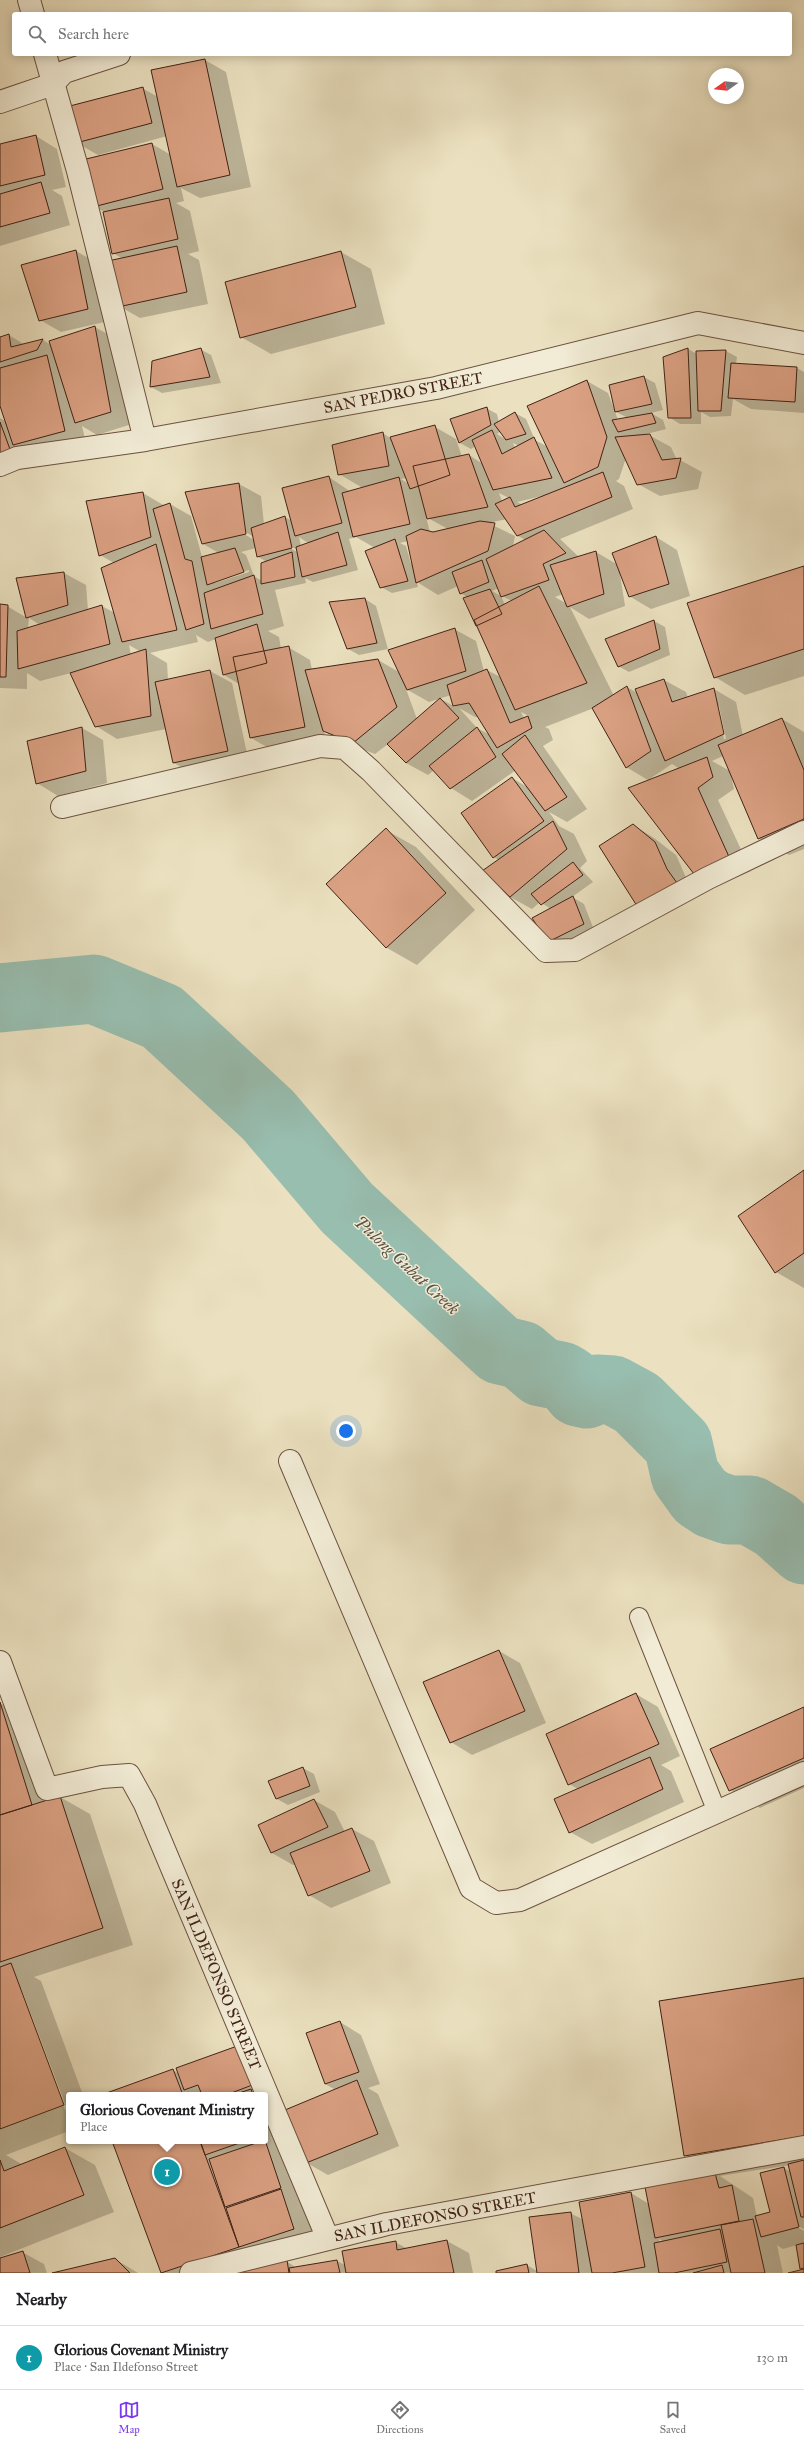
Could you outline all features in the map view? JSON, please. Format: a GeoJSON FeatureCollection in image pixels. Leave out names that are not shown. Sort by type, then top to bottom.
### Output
{"type":"FeatureCollection","features":[{"type":"Feature","properties":{"kind":"street"},"geometry":{"type":"LineString","coordinates":[[29,0],[32,12]]}},
{"type":"Feature","properties":{"kind":"street"},"geometry":{"type":"LineString","coordinates":[[46,56],[78,171],[145,440]]}},
{"type":"Feature","properties":{"kind":"street"},"geometry":{"type":"LineString","coordinates":[[0,102],[54,84],[64,72],[113,56]]}},
{"type":"Feature","properties":{"kind":"street","name":"SAN PEDRO STREET"},"geometry":{"type":"LineString","coordinates":[[0,464],[17,458],[145,440],[436,388],[698,323],[804,343]]}},
{"type":"Feature","properties":{"kind":"street"},"geometry":{"type":"LineString","coordinates":[[62,807],[320,746],[345,748],[371,771],[546,951],[575,950],[708,878],[804,832]]}},
{"type":"Feature","properties":{"kind":"street"},"geometry":{"type":"LineString","coordinates":[[290,1461],[471,1888],[496,1903],[520,1900],[804,1773]]}},
{"type":"Feature","properties":{"kind":"street","name":"SAN ILDEFONSO STREET"},"geometry":{"type":"LineString","coordinates":[[0,1662],[5,1688],[48,1789],[102,1777],[129,1775],[145,1804],[266,2092]]}},
{"type":"Feature","properties":{"kind":"street","name":"SAN ILDEFONSO STREET"},"geometry":{"type":"LineString","coordinates":[[268,2096],[328,2239],[387,2224],[804,2147]]}},
{"type":"Feature","properties":{"kind":"street"},"geometry":{"type":"LineString","coordinates":[[191,2273],[328,2239]]}},
{"type":"Feature","properties":{"kind":"lane"},"geometry":{"type":"LineString","coordinates":[[638,1618],[717,1812]]}},
{"type":"Feature","properties":{"kind":"building"},"geometry":{"type":"Polygon","coordinates":[[[205,59],[230,175],[177,187],[151,70],[205,59]]]}},
{"type":"Feature","properties":{"kind":"building"},"geometry":{"type":"Polygon","coordinates":[[[143,87],[152,123],[76,143],[66,107],[143,87]]]}},
{"type":"Feature","properties":{"kind":"building"},"geometry":{"type":"Polygon","coordinates":[[[36,135],[45,175],[0,186],[0,144],[36,135]]]}},
{"type":"Feature","properties":{"kind":"building"},"geometry":{"type":"Polygon","coordinates":[[[152,143],[163,189],[93,207],[82,160],[152,143]]]}},
{"type":"Feature","properties":{"kind":"building"},"geometry":{"type":"Polygon","coordinates":[[[41,182],[50,213],[0,227],[0,194],[41,182]]]}},
{"type":"Feature","properties":{"kind":"building"},"geometry":{"type":"Polygon","coordinates":[[[169,198],[178,239],[112,254],[103,212],[169,198]]]}},
{"type":"Feature","properties":{"kind":"building"},"geometry":{"type":"Polygon","coordinates":[[[177,246],[187,292],[118,307],[108,261],[177,246]]]}},
{"type":"Feature","properties":{"kind":"building"},"geometry":{"type":"Polygon","coordinates":[[[76,250],[88,309],[39,321],[21,265],[76,250]]]}},
{"type":"Feature","properties":{"kind":"building"},"geometry":{"type":"Polygon","coordinates":[[[341,251],[356,307],[240,338],[225,282],[341,251]]]}},
{"type":"Feature","properties":{"kind":"building"},"geometry":{"type":"Polygon","coordinates":[[[95,326],[111,412],[75,423],[49,341],[95,326]]]}},
{"type":"Feature","properties":{"kind":"building"},"geometry":{"type":"Polygon","coordinates":[[[9,334],[11,347],[43,339],[37,350],[0,362],[0,337],[9,334]]]}},
{"type":"Feature","properties":{"kind":"building"},"geometry":{"type":"Polygon","coordinates":[[[201,348],[210,377],[150,387],[152,361],[201,348]]]}},
{"type":"Feature","properties":{"kind":"building"},"geometry":{"type":"Polygon","coordinates":[[[688,348],[691,418],[668,418],[663,357],[688,348]]]}},
{"type":"Feature","properties":{"kind":"building"},"geometry":{"type":"Polygon","coordinates":[[[726,350],[721,411],[698,411],[696,351],[726,350]]]}},
{"type":"Feature","properties":{"kind":"building"},"geometry":{"type":"Polygon","coordinates":[[[47,355],[65,431],[13,445],[0,406],[0,368],[47,355]]]}},
{"type":"Feature","properties":{"kind":"building"},"geometry":{"type":"Polygon","coordinates":[[[731,363],[797,367],[795,402],[728,398],[731,363]]]}},
{"type":"Feature","properties":{"kind":"building"},"geometry":{"type":"Polygon","coordinates":[[[644,376],[652,404],[615,412],[609,385],[644,376]]]}},
{"type":"Feature","properties":{"kind":"building"},"geometry":{"type":"Polygon","coordinates":[[[587,380],[607,437],[598,467],[564,483],[527,406],[587,380]]]}},
{"type":"Feature","properties":{"kind":"building"},"geometry":{"type":"Polygon","coordinates":[[[487,407],[491,425],[459,443],[450,419],[487,407]]]}},
{"type":"Feature","properties":{"kind":"building"},"geometry":{"type":"Polygon","coordinates":[[[515,412],[526,434],[506,440],[494,424],[515,412]]]}},
{"type":"Feature","properties":{"kind":"building"},"geometry":{"type":"Polygon","coordinates":[[[652,413],[656,423],[618,432],[612,420],[652,413]]]}},
{"type":"Feature","properties":{"kind":"building"},"geometry":{"type":"Polygon","coordinates":[[[0,422],[11,452],[0,455],[0,422]]]}},
{"type":"Feature","properties":{"kind":"building"},"geometry":{"type":"Polygon","coordinates":[[[435,425],[450,475],[410,489],[390,437],[435,425]]]}},
{"type":"Feature","properties":{"kind":"building"},"geometry":{"type":"Polygon","coordinates":[[[492,430],[502,454],[534,437],[552,478],[493,490],[472,440],[492,430]]]}},
{"type":"Feature","properties":{"kind":"building"},"geometry":{"type":"Polygon","coordinates":[[[383,432],[389,466],[338,475],[332,445],[383,432]]]}},
{"type":"Feature","properties":{"kind":"building"},"geometry":{"type":"Polygon","coordinates":[[[650,434],[662,460],[681,458],[676,478],[637,485],[615,437],[650,434]]]}},
{"type":"Feature","properties":{"kind":"building"},"geometry":{"type":"Polygon","coordinates":[[[469,454],[488,507],[427,519],[413,466],[469,454]]]}},
{"type":"Feature","properties":{"kind":"building"},"geometry":{"type":"Polygon","coordinates":[[[603,472],[612,497],[517,536],[495,504],[510,497],[515,507],[603,472]]]}},
{"type":"Feature","properties":{"kind":"building"},"geometry":{"type":"Polygon","coordinates":[[[329,476],[342,523],[295,536],[282,488],[329,476]]]}},
{"type":"Feature","properties":{"kind":"building"},"geometry":{"type":"Polygon","coordinates":[[[399,477],[410,524],[353,537],[342,493],[399,477]]]}},
{"type":"Feature","properties":{"kind":"building"},"geometry":{"type":"Polygon","coordinates":[[[239,483],[246,534],[202,544],[185,492],[239,483]]]}},
{"type":"Feature","properties":{"kind":"building"},"geometry":{"type":"Polygon","coordinates":[[[143,492],[151,537],[99,556],[86,501],[143,492]]]}},
{"type":"Feature","properties":{"kind":"building"},"geometry":{"type":"Polygon","coordinates":[[[170,503],[185,559],[192,561],[204,624],[186,630],[153,509],[170,503]]]}},
{"type":"Feature","properties":{"kind":"building"},"geometry":{"type":"Polygon","coordinates":[[[285,516],[292,548],[257,557],[251,528],[285,516]]]}},
{"type":"Feature","properties":{"kind":"building"},"geometry":{"type":"Polygon","coordinates":[[[480,521],[495,523],[488,551],[416,583],[406,536],[421,529],[433,532],[480,521]]]}},
{"type":"Feature","properties":{"kind":"building"},"geometry":{"type":"Polygon","coordinates":[[[544,530],[566,553],[543,564],[549,580],[501,597],[486,559],[544,530]]]}},
{"type":"Feature","properties":{"kind":"building"},"geometry":{"type":"Polygon","coordinates":[[[338,532],[347,565],[302,577],[296,547],[338,532]]]}},
{"type":"Feature","properties":{"kind":"building"},"geometry":{"type":"Polygon","coordinates":[[[656,536],[669,584],[629,597],[612,553],[656,536]]]}},
{"type":"Feature","properties":{"kind":"building"},"geometry":{"type":"Polygon","coordinates":[[[395,539],[408,581],[380,588],[365,551],[395,539]]]}},
{"type":"Feature","properties":{"kind":"building"},"geometry":{"type":"Polygon","coordinates":[[[156,544],[177,630],[122,642],[101,568],[156,544]]]}},
{"type":"Feature","properties":{"kind":"building"},"geometry":{"type":"Polygon","coordinates":[[[235,548],[244,572],[207,585],[201,557],[235,548]]]}},
{"type":"Feature","properties":{"kind":"building"},"geometry":{"type":"Polygon","coordinates":[[[596,551],[604,594],[567,607],[550,565],[596,551]]]}},
{"type":"Feature","properties":{"kind":"building"},"geometry":{"type":"Polygon","coordinates":[[[292,552],[295,577],[261,584],[261,563],[292,552]]]}},
{"type":"Feature","properties":{"kind":"building"},"geometry":{"type":"Polygon","coordinates":[[[482,560],[489,582],[460,594],[452,572],[482,560]]]}},
{"type":"Feature","properties":{"kind":"building"},"geometry":{"type":"Polygon","coordinates":[[[804,566],[804,649],[714,678],[687,603],[804,566]]]}},
{"type":"Feature","properties":{"kind":"building"},"geometry":{"type":"Polygon","coordinates":[[[64,572],[68,605],[26,618],[16,578],[64,572]]]}},
{"type":"Feature","properties":{"kind":"building"},"geometry":{"type":"Polygon","coordinates":[[[254,575],[263,614],[211,629],[204,593],[254,575]]]}},
{"type":"Feature","properties":{"kind":"building"},"geometry":{"type":"Polygon","coordinates":[[[539,586],[587,683],[515,710],[474,620],[539,586]]]}},
{"type":"Feature","properties":{"kind":"building"},"geometry":{"type":"Polygon","coordinates":[[[490,589],[502,614],[476,626],[463,598],[490,589]]]}},
{"type":"Feature","properties":{"kind":"building"},"geometry":{"type":"Polygon","coordinates":[[[365,598],[377,643],[347,649],[329,602],[365,598]]]}},
{"type":"Feature","properties":{"kind":"building"},"geometry":{"type":"Polygon","coordinates":[[[0,604],[8,605],[6,677],[0,677],[0,604]]]}},
{"type":"Feature","properties":{"kind":"building"},"geometry":{"type":"Polygon","coordinates":[[[102,605],[110,644],[18,669],[17,631],[102,605]]]}},
{"type":"Feature","properties":{"kind":"building"},"geometry":{"type":"Polygon","coordinates":[[[654,620],[660,649],[618,667],[605,639],[654,620]]]}},
{"type":"Feature","properties":{"kind":"building"},"geometry":{"type":"Polygon","coordinates":[[[257,624],[267,663],[223,675],[215,638],[257,624]]]}},
{"type":"Feature","properties":{"kind":"building"},"geometry":{"type":"Polygon","coordinates":[[[455,628],[466,671],[407,690],[388,650],[455,628]]]}},
{"type":"Feature","properties":{"kind":"building"},"geometry":{"type":"Polygon","coordinates":[[[289,646],[305,727],[250,738],[233,657],[289,646]]]}},
{"type":"Feature","properties":{"kind":"building"},"geometry":{"type":"Polygon","coordinates":[[[146,649],[151,716],[95,727],[70,673],[146,649]]]}},
{"type":"Feature","properties":{"kind":"building"},"geometry":{"type":"Polygon","coordinates":[[[378,659],[397,707],[353,743],[323,731],[305,670],[378,659]]]}},
{"type":"Feature","properties":{"kind":"building"},"geometry":{"type":"Polygon","coordinates":[[[487,669],[510,723],[528,716],[532,728],[497,748],[469,703],[453,706],[447,685],[487,669]]]}},
{"type":"Feature","properties":{"kind":"building"},"geometry":{"type":"Polygon","coordinates":[[[210,670],[228,751],[173,763],[155,682],[210,670]]]}},
{"type":"Feature","properties":{"kind":"building"},"geometry":{"type":"Polygon","coordinates":[[[664,679],[672,702],[714,688],[724,734],[665,761],[635,689],[664,679]]]}},
{"type":"Feature","properties":{"kind":"building"},"geometry":{"type":"Polygon","coordinates":[[[627,686],[651,751],[626,768],[592,708],[627,686]]]}},
{"type":"Feature","properties":{"kind":"building"},"geometry":{"type":"Polygon","coordinates":[[[440,698],[459,718],[406,763],[387,744],[440,698]]]}},
{"type":"Feature","properties":{"kind":"building"},"geometry":{"type":"Polygon","coordinates":[[[782,718],[804,770],[804,819],[758,839],[718,745],[782,718]]]}},
{"type":"Feature","properties":{"kind":"building"},"geometry":{"type":"Polygon","coordinates":[[[82,727],[86,771],[36,784],[27,741],[82,727]]]}},
{"type":"Feature","properties":{"kind":"building"},"geometry":{"type":"Polygon","coordinates":[[[477,727],[496,757],[450,789],[429,766],[477,727]]]}},
{"type":"Feature","properties":{"kind":"building"},"geometry":{"type":"Polygon","coordinates":[[[525,735],[567,797],[545,811],[502,754],[525,735]]]}},
{"type":"Feature","properties":{"kind":"building"},"geometry":{"type":"Polygon","coordinates":[[[707,757],[713,777],[698,788],[730,859],[694,874],[628,788],[707,757]]]}},
{"type":"Feature","properties":{"kind":"building"},"geometry":{"type":"Polygon","coordinates":[[[512,777],[544,821],[493,858],[461,813],[512,777]]]}},
{"type":"Feature","properties":{"kind":"building"},"geometry":{"type":"Polygon","coordinates":[[[553,821],[567,849],[510,897],[482,871],[553,821]]]}},
{"type":"Feature","properties":{"kind":"building"},"geometry":{"type":"Polygon","coordinates":[[[633,824],[655,842],[667,869],[677,883],[637,906],[599,846],[633,824]]]}},
{"type":"Feature","properties":{"kind":"building"},"geometry":{"type":"Polygon","coordinates":[[[386,828],[446,893],[386,948],[326,884],[386,828]]]}},
{"type":"Feature","properties":{"kind":"building"},"geometry":{"type":"Polygon","coordinates":[[[573,862],[583,875],[541,905],[531,894],[573,862]]]}},
{"type":"Feature","properties":{"kind":"building"},"geometry":{"type":"Polygon","coordinates":[[[573,896],[584,924],[548,942],[532,918],[573,896]]]}},
{"type":"Feature","properties":{"kind":"building"},"geometry":{"type":"Polygon","coordinates":[[[804,1170],[804,1253],[775,1273],[738,1216],[804,1170]]]}},
{"type":"Feature","properties":{"kind":"building"},"geometry":{"type":"Polygon","coordinates":[[[499,1650],[525,1711],[450,1743],[423,1682],[499,1650]]]}},
{"type":"Feature","properties":{"kind":"building"},"geometry":{"type":"Polygon","coordinates":[[[636,1693],[659,1744],[568,1785],[546,1734],[636,1693]]]}},
{"type":"Feature","properties":{"kind":"building"},"geometry":{"type":"Polygon","coordinates":[[[0,1702],[32,1805],[0,1815],[0,1702]]]}},
{"type":"Feature","properties":{"kind":"building"},"geometry":{"type":"Polygon","coordinates":[[[804,1707],[804,1758],[729,1791],[710,1749],[804,1707]]]}},
{"type":"Feature","properties":{"kind":"building"},"geometry":{"type":"Polygon","coordinates":[[[650,1757],[663,1789],[569,1833],[554,1799],[650,1757]]]}},
{"type":"Feature","properties":{"kind":"building"},"geometry":{"type":"Polygon","coordinates":[[[303,1767],[310,1786],[276,1799],[268,1781],[303,1767]]]}},
{"type":"Feature","properties":{"kind":"building"},"geometry":{"type":"Polygon","coordinates":[[[60,1796],[103,1928],[0,1962],[0,1815],[60,1796]]]}},
{"type":"Feature","properties":{"kind":"building"},"geometry":{"type":"Polygon","coordinates":[[[314,1799],[328,1827],[271,1853],[258,1825],[314,1799]]]}},
{"type":"Feature","properties":{"kind":"building"},"geometry":{"type":"Polygon","coordinates":[[[352,1828],[370,1871],[308,1896],[290,1853],[352,1828]]]}},
{"type":"Feature","properties":{"kind":"building"},"geometry":{"type":"Polygon","coordinates":[[[11,1963],[64,2105],[0,2129],[0,1967],[11,1963]]]}},
{"type":"Feature","properties":{"kind":"building"},"geometry":{"type":"Polygon","coordinates":[[[804,1978],[804,2136],[684,2156],[659,2001],[804,1978]]]}},
{"type":"Feature","properties":{"kind":"building"},"geometry":{"type":"Polygon","coordinates":[[[340,2021],[359,2072],[325,2084],[306,2033],[340,2021]]]}},
{"type":"Feature","properties":{"kind":"building"},"geometry":{"type":"Polygon","coordinates":[[[240,2045],[255,2084],[234,2092],[201,2092],[198,2085],[184,2090],[176,2068],[240,2045]]]}},
{"type":"Feature","properties":{"kind":"building"},"geometry":{"type":"Polygon","coordinates":[[[173,2069],[182,2092],[109,2092],[173,2069]]]}},
{"type":"Feature","properties":{"kind":"building"},"geometry":{"type":"Polygon","coordinates":[[[357,2080],[378,2134],[306,2163],[285,2110],[357,2080]]]}},
{"type":"Feature","properties":{"kind":"building"},"geometry":{"type":"Polygon","coordinates":[[[251,2089],[252,2092],[242,2092],[251,2089]]]}},
{"type":"Feature","properties":{"kind":"building"},"geometry":{"type":"Polygon","coordinates":[[[113,2144],[201,2144],[239,2247],[161,2273],[113,2144]]]}},
{"type":"Feature","properties":{"kind":"building"},"geometry":{"type":"Polygon","coordinates":[[[201,2144],[236,2144],[205,2155],[201,2144]]]}},
{"type":"Feature","properties":{"kind":"building"},"geometry":{"type":"Polygon","coordinates":[[[253,2144],[266,2144],[281,2188],[225,2207],[209,2159],[253,2144]]]}},
{"type":"Feature","properties":{"kind":"building"},"geometry":{"type":"Polygon","coordinates":[[[65,2147],[84,2195],[0,2228],[0,2160],[4,2171],[65,2147]]]}},
{"type":"Feature","properties":{"kind":"building"},"geometry":{"type":"Polygon","coordinates":[[[804,2160],[804,2217],[801,2217],[788,2164],[804,2160]]]}},
{"type":"Feature","properties":{"kind":"building"},"geometry":{"type":"Polygon","coordinates":[[[784,2167],[799,2227],[761,2237],[755,2216],[770,2212],[760,2173],[784,2167]]]}},
{"type":"Feature","properties":{"kind":"building"},"geometry":{"type":"Polygon","coordinates":[[[715,2173],[719,2188],[732,2185],[739,2221],[655,2238],[645,2187],[715,2173]]]}},
{"type":"Feature","properties":{"kind":"building"},"geometry":{"type":"Polygon","coordinates":[[[281,2189],[294,2229],[239,2247],[226,2208],[281,2189]]]}},
{"type":"Feature","properties":{"kind":"building"},"geometry":{"type":"Polygon","coordinates":[[[631,2192],[645,2267],[612,2273],[592,2273],[579,2202],[631,2192]]]}},
{"type":"Feature","properties":{"kind":"building"},"geometry":{"type":"Polygon","coordinates":[[[571,2212],[579,2273],[537,2273],[529,2217],[571,2212]]]}},
{"type":"Feature","properties":{"kind":"building"},"geometry":{"type":"Polygon","coordinates":[[[753,2219],[765,2273],[731,2273],[721,2225],[753,2219]]]}},
{"type":"Feature","properties":{"kind":"building"},"geometry":{"type":"Polygon","coordinates":[[[720,2229],[727,2262],[674,2273],[659,2273],[654,2243],[720,2229]]]}},
{"type":"Feature","properties":{"kind":"building"},"geometry":{"type":"Polygon","coordinates":[[[447,2240],[454,2273],[346,2273],[342,2251],[396,2241],[397,2250],[447,2240]]]}},
{"type":"Feature","properties":{"kind":"building"},"geometry":{"type":"Polygon","coordinates":[[[804,2243],[804,2268],[800,2269],[796,2245],[804,2243]]]}},
{"type":"Feature","properties":{"kind":"building"},"geometry":{"type":"Polygon","coordinates":[[[23,2251],[30,2273],[0,2273],[0,2258],[23,2251]]]}},
{"type":"Feature","properties":{"kind":"building"},"geometry":{"type":"Polygon","coordinates":[[[115,2258],[130,2273],[52,2273],[115,2258]]]}},
{"type":"Feature","properties":{"kind":"building"},"geometry":{"type":"Polygon","coordinates":[[[287,2260],[289,2273],[235,2273],[287,2260]]]}},
{"type":"Feature","properties":{"kind":"building"},"geometry":{"type":"Polygon","coordinates":[[[337,2260],[340,2273],[290,2273],[289,2268],[337,2260]]]}},
{"type":"Feature","properties":{"kind":"building"},"geometry":{"type":"Polygon","coordinates":[[[527,2264],[529,2273],[496,2273],[496,2271],[527,2264]]]}},
{"type":"Feature","properties":{"kind":"building"},"geometry":{"type":"Polygon","coordinates":[[[722,2265],[724,2273],[693,2273],[722,2265]]]}},
{"type":"Feature","properties":{"kind":"building"},"geometry":{"type":"Polygon","coordinates":[[[804,2269],[804,2273],[788,2273],[804,2269]]]}},
{"type":"Feature","properties":{"kind":"waterway","name":"Pulong Gubat Creek"},"geometry":{"type":"LineString","coordinates":[[0,998],[94,989],[162,1017],[268,1115],[347,1208],[500,1350],[521,1355],[541,1372],[561,1376],[568,1380],[578,1392],[587,1394],[597,1389],[613,1390],[637,1403],[678,1444],[685,1475],[700,1496],[712,1504],[729,1510],[750,1510],[776,1525],[804,1550]]}},
{"type":"Feature","properties":{"kind":"place","name":"Glorious Covenant Ministry"},"geometry":{"type":"Point","coordinates":[167,2172]}}]}
